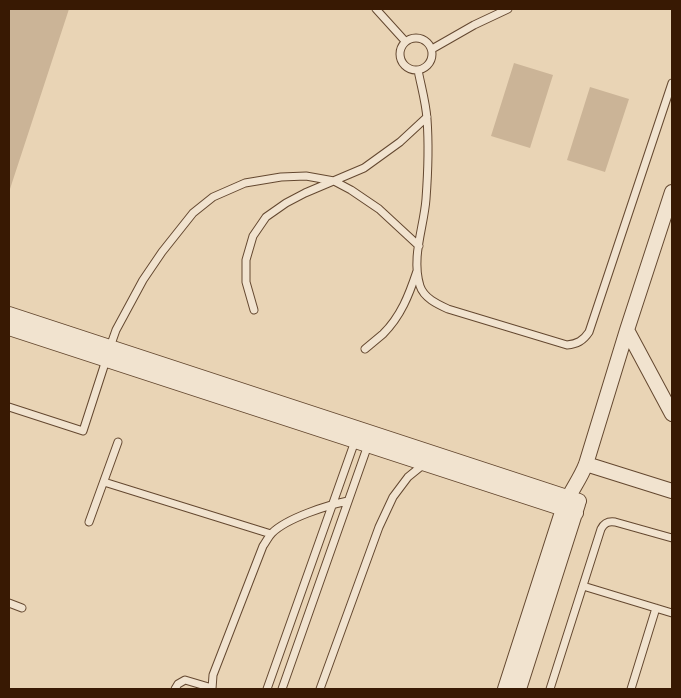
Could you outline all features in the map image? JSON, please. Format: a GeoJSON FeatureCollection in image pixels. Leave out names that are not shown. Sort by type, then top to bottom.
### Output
{"type":"FeatureCollection","features":[{"type":"Feature","properties":{"kind":"street"},"geometry":{"type":"LineString","coordinates":[[505,689],[584,470],[672,192]]}},
{"type":"Feature","properties":{"kind":"street"},"geometry":{"type":"LineString","coordinates":[[9,314],[108,353],[364,437],[437,454],[571,505]]}},
{"type":"Feature","properties":{"kind":"street"},"geometry":{"type":"LineString","coordinates":[[9,328],[108,353]]}},
{"type":"Feature","properties":{"kind":"street"},"geometry":{"type":"LineString","coordinates":[[627,330],[672,414]]}},
{"type":"Feature","properties":{"kind":"street"},"geometry":{"type":"LineString","coordinates":[[364,437],[424,464],[571,505]]}},
{"type":"Feature","properties":{"kind":"street"},"geometry":{"type":"LineString","coordinates":[[424,464],[437,454]]}},
{"type":"Feature","properties":{"kind":"street"},"geometry":{"type":"LineString","coordinates":[[584,470],[672,491]]}},
{"type":"Feature","properties":{"kind":"street"},"geometry":{"type":"LineString","coordinates":[[519,689],[571,505]]}},
{"type":"Feature","properties":{"kind":"lane"},"geometry":{"type":"LineString","coordinates":[[376,9],[404,41]]}},
{"type":"Feature","properties":{"kind":"lane"},"geometry":{"type":"LineString","coordinates":[[432,49],[474,25],[508,9]]}},
{"type":"Feature","properties":{"kind":"lane"},"geometry":{"type":"LineString","coordinates":[[410,38],[424,39],[432,49],[430,63],[425,68],[411,70],[400,61],[400,47],[404,41],[410,38]]}},
{"type":"Feature","properties":{"kind":"lane"},"geometry":{"type":"LineString","coordinates":[[365,349],[383,334],[398,315],[410,294],[417,271],[426,201],[428,158],[427,117],[418,70]]}},
{"type":"Feature","properties":{"kind":"lane"},"geometry":{"type":"LineString","coordinates":[[417,271],[421,288],[433,302],[448,309],[567,345],[576,344],[584,340],[589,332],[672,82]]}},
{"type":"Feature","properties":{"kind":"lane"},"geometry":{"type":"LineString","coordinates":[[254,310],[246,282],[246,260],[253,236],[266,217],[305,193],[364,168],[400,142],[427,117]]}},
{"type":"Feature","properties":{"kind":"lane"},"geometry":{"type":"LineString","coordinates":[[9,407],[84,431],[116,330],[143,280],[162,252],[193,214],[213,197],[245,183],[280,177],[306,176],[334,181],[379,209],[419,246]]}},
{"type":"Feature","properties":{"kind":"lane"},"geometry":{"type":"LineString","coordinates":[[282,689],[348,501],[364,437]]}},
{"type":"Feature","properties":{"kind":"lane"},"geometry":{"type":"LineString","coordinates":[[267,689],[333,504],[364,437]]}},
{"type":"Feature","properties":{"kind":"lane"},"geometry":{"type":"LineString","coordinates":[[89,522],[118,442]]}},
{"type":"Feature","properties":{"kind":"lane"},"geometry":{"type":"LineString","coordinates":[[320,689],[393,497],[408,477],[424,464]]}},
{"type":"Feature","properties":{"kind":"lane"},"geometry":{"type":"LineString","coordinates":[[104,482],[271,534]]}},
{"type":"Feature","properties":{"kind":"lane"},"geometry":{"type":"LineString","coordinates":[[175,689],[178,684],[185,680],[212,688],[213,675],[263,546],[271,534],[293,520],[333,504],[348,501]]}},
{"type":"Feature","properties":{"kind":"lane"},"geometry":{"type":"LineString","coordinates":[[550,689],[601,529],[606,522],[615,522],[672,538]]}},
{"type":"Feature","properties":{"kind":"lane"},"geometry":{"type":"LineString","coordinates":[[583,586],[672,613]]}},
{"type":"Feature","properties":{"kind":"lane"},"geometry":{"type":"LineString","coordinates":[[9,604],[22,608]]}},
{"type":"Feature","properties":{"kind":"lane"},"geometry":{"type":"LineString","coordinates":[[631,689],[656,608]]}},
{"type":"Feature","properties":{"kind":"shaded area"},"geometry":{"type":"Polygon","coordinates":[[[9,9],[69,9],[9,192],[9,9]]]}},
{"type":"Feature","properties":{"kind":"shaded area"},"geometry":{"type":"Polygon","coordinates":[[[514,63],[553,75],[530,148],[491,136],[514,63]]]}},
{"type":"Feature","properties":{"kind":"shaded area"},"geometry":{"type":"Polygon","coordinates":[[[590,87],[629,99],[605,172],[567,160],[590,87]]]}}]}
